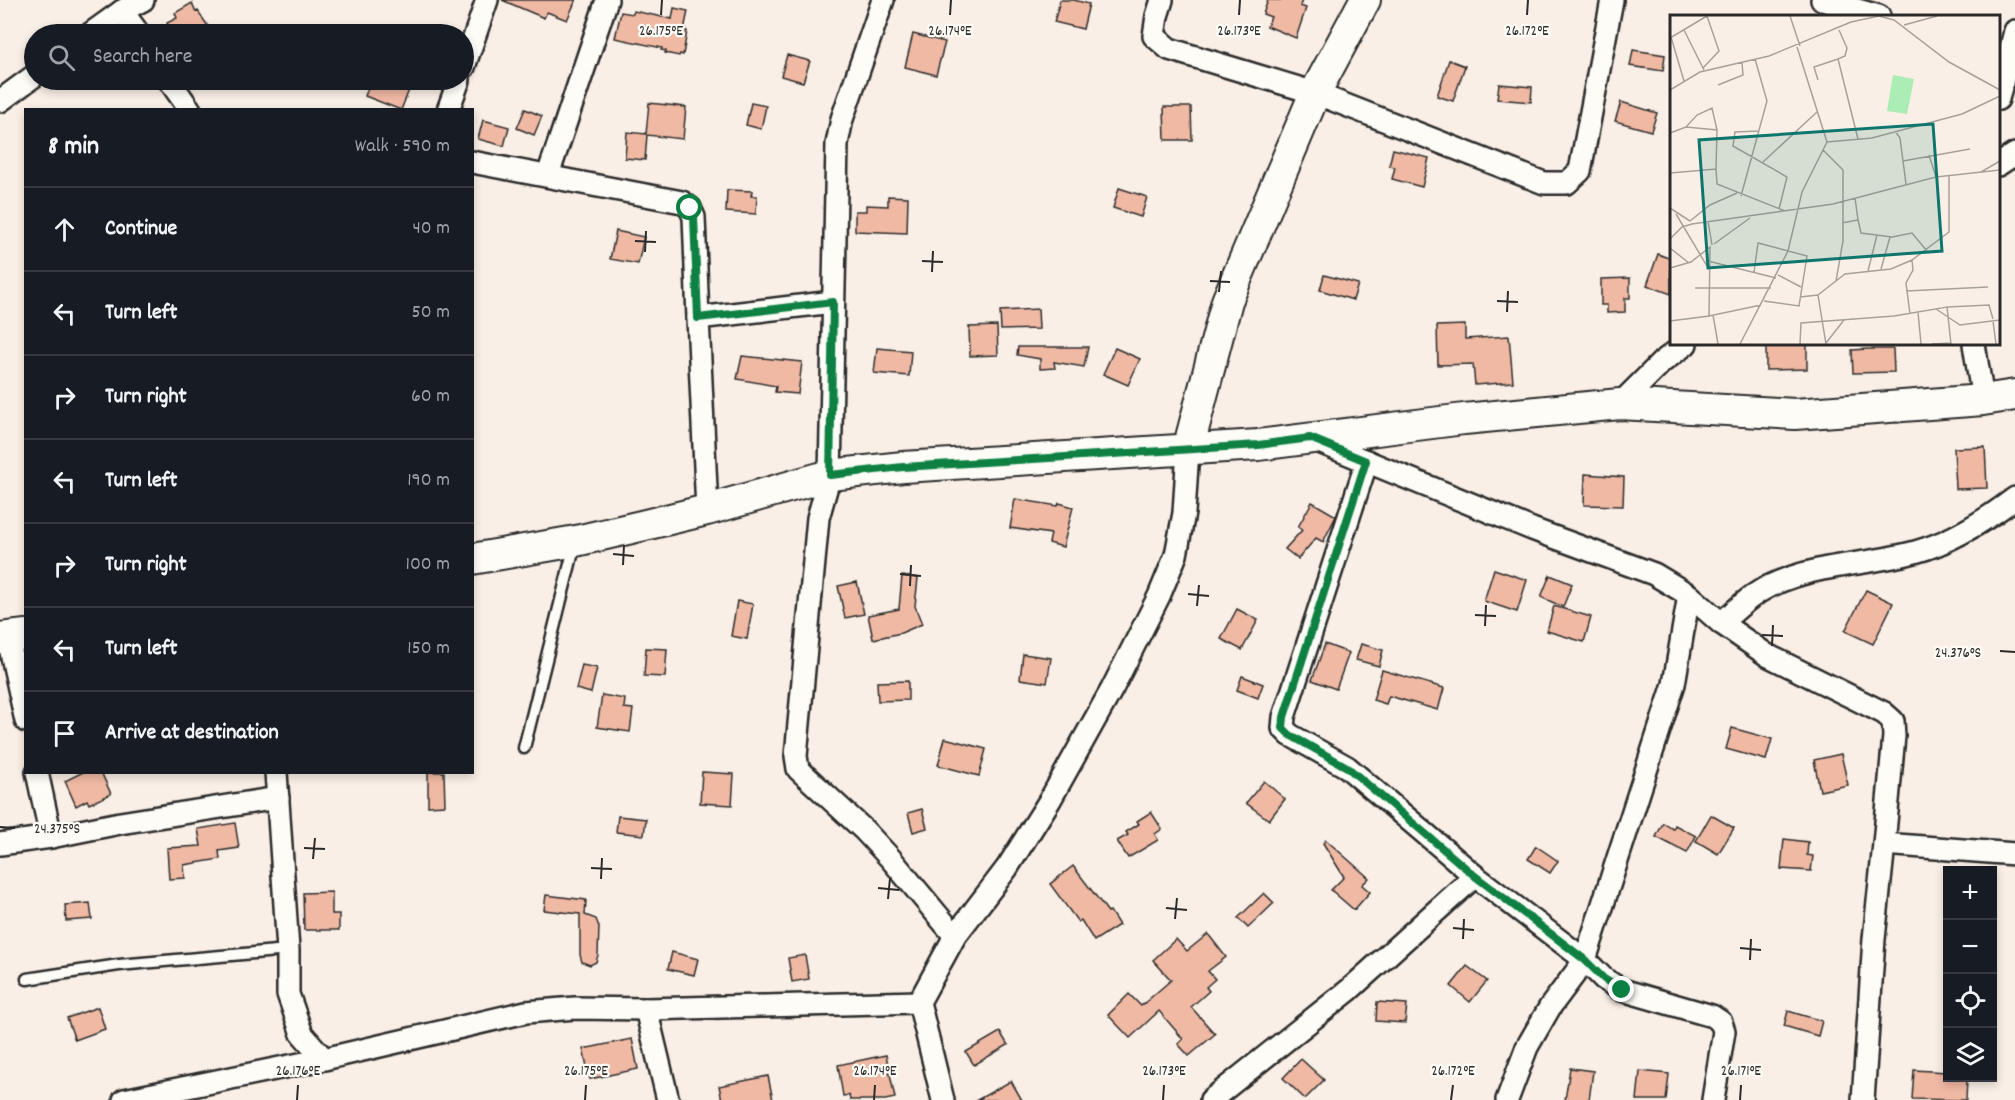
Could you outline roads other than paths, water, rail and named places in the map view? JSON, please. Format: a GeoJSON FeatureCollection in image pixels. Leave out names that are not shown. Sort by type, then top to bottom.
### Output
{"type":"FeatureCollection","features":[{"type":"Feature","properties":{"kind":"street"},"geometry":{"type":"LineString","coordinates":[[104,24],[142,0]]}},
{"type":"Feature","properties":{"kind":"street"},"geometry":{"type":"LineString","coordinates":[[474,38],[487,0]]}},
{"type":"Feature","properties":{"kind":"street"},"geometry":{"type":"LineString","coordinates":[[548,175],[607,0]]}},
{"type":"Feature","properties":{"kind":"street"},"geometry":{"type":"LineString","coordinates":[[883,0],[842,119],[837,144],[830,475],[818,518],[796,756],[798,769],[864,830],[955,936]]}},
{"type":"Feature","properties":{"kind":"street"},"geometry":{"type":"LineString","coordinates":[[1162,0],[1156,16],[1154,36],[1169,49],[1315,93],[1544,183],[1567,183],[1580,171],[1611,0]]}},
{"type":"Feature","properties":{"kind":"street"},"geometry":{"type":"LineString","coordinates":[[943,1100],[919,1002],[955,936],[1007,868],[1050,800],[1112,689],[1159,596],[1176,555],[1184,513],[1188,449],[1227,301],[1315,93],[1365,0]]}},
{"type":"Feature","properties":{"kind":"street"},"geometry":{"type":"LineString","coordinates":[[1822,0],[1875,15]]}},
{"type":"Feature","properties":{"kind":"street"},"geometry":{"type":"LineString","coordinates":[[122,11],[132,24]]}},
{"type":"Feature","properties":{"kind":"street"},"geometry":{"type":"LineString","coordinates":[[2000,80],[2003,52],[2015,31]]}},
{"type":"Feature","properties":{"kind":"street"},"geometry":{"type":"LineString","coordinates":[[0,101],[24,83]]}},
{"type":"Feature","properties":{"kind":"street"},"geometry":{"type":"LineString","coordinates":[[176,90],[189,108]]}},
{"type":"Feature","properties":{"kind":"street"},"geometry":{"type":"LineString","coordinates":[[449,108],[455,90]]}},
{"type":"Feature","properties":{"kind":"street"},"geometry":{"type":"LineString","coordinates":[[2000,164],[2015,154]]}},
{"type":"Feature","properties":{"kind":"street"},"geometry":{"type":"LineString","coordinates":[[474,162],[682,202],[690,208],[694,217],[707,510]]}},
{"type":"Feature","properties":{"kind":"street"},"geometry":{"type":"LineString","coordinates":[[698,318],[833,302]]}},
{"type":"Feature","properties":{"kind":"street"},"geometry":{"type":"LineString","coordinates":[[1620,404],[1662,362],[1685,345]]}},
{"type":"Feature","properties":{"kind":"street"},"geometry":{"type":"LineString","coordinates":[[1974,345],[1983,399]]}},
{"type":"Feature","properties":{"kind":"street"},"geometry":{"type":"LineString","coordinates":[[474,559],[576,541],[707,510],[830,475],[903,467],[1258,445],[1521,412],[1620,404],[1795,414],[2015,395]]}},
{"type":"Feature","properties":{"kind":"street"},"geometry":{"type":"LineString","coordinates":[[1310,438],[1532,529],[1654,574],[1689,595],[1721,623],[1767,656],[1884,713],[1893,721],[1894,736],[1874,939],[1863,1100]]}},
{"type":"Feature","properties":{"kind":"street"},"geometry":{"type":"LineString","coordinates":[[1366,461],[1283,728],[1290,735],[1347,767],[1475,876],[1585,960],[1604,979],[1622,990],[1712,1016],[1720,1022],[1724,1031],[1713,1100]]}},
{"type":"Feature","properties":{"kind":"street"},"geometry":{"type":"LineString","coordinates":[[1721,623],[1743,604],[1771,585],[1804,574],[1916,552],[1961,533],[1997,512],[2015,498]]}},
{"type":"Feature","properties":{"kind":"street"},"geometry":{"type":"LineString","coordinates":[[1506,1100],[1527,1047],[1550,1007],[1585,960],[1674,684],[1689,595]]}},
{"type":"Feature","properties":{"kind":"street"},"geometry":{"type":"LineString","coordinates":[[11,637],[24,710]]}},
{"type":"Feature","properties":{"kind":"street"},"geometry":{"type":"LineString","coordinates":[[37,774],[51,837]]}},
{"type":"Feature","properties":{"kind":"street"},"geometry":{"type":"LineString","coordinates":[[276,774],[288,950],[288,994],[302,1034],[324,1059]]}},
{"type":"Feature","properties":{"kind":"street"},"geometry":{"type":"LineString","coordinates":[[0,844],[278,798]]}},
{"type":"Feature","properties":{"kind":"street"},"geometry":{"type":"LineString","coordinates":[[1884,844],[2015,854]]}},
{"type":"Feature","properties":{"kind":"street"},"geometry":{"type":"LineString","coordinates":[[1211,1100],[1349,990],[1475,876]]}},
{"type":"Feature","properties":{"kind":"street"},"geometry":{"type":"LineString","coordinates":[[124,1100],[324,1059],[526,1012],[575,1008],[646,1009],[919,1002]]}},
{"type":"Feature","properties":{"kind":"street"},"geometry":{"type":"LineString","coordinates":[[646,1009],[668,1100]]}},
{"type":"Feature","properties":{"kind":"lane"},"geometry":{"type":"LineString","coordinates":[[524,748],[576,541]]}},
{"type":"Feature","properties":{"kind":"lane"},"geometry":{"type":"LineString","coordinates":[[27,979],[119,965],[288,950]]}}]}
